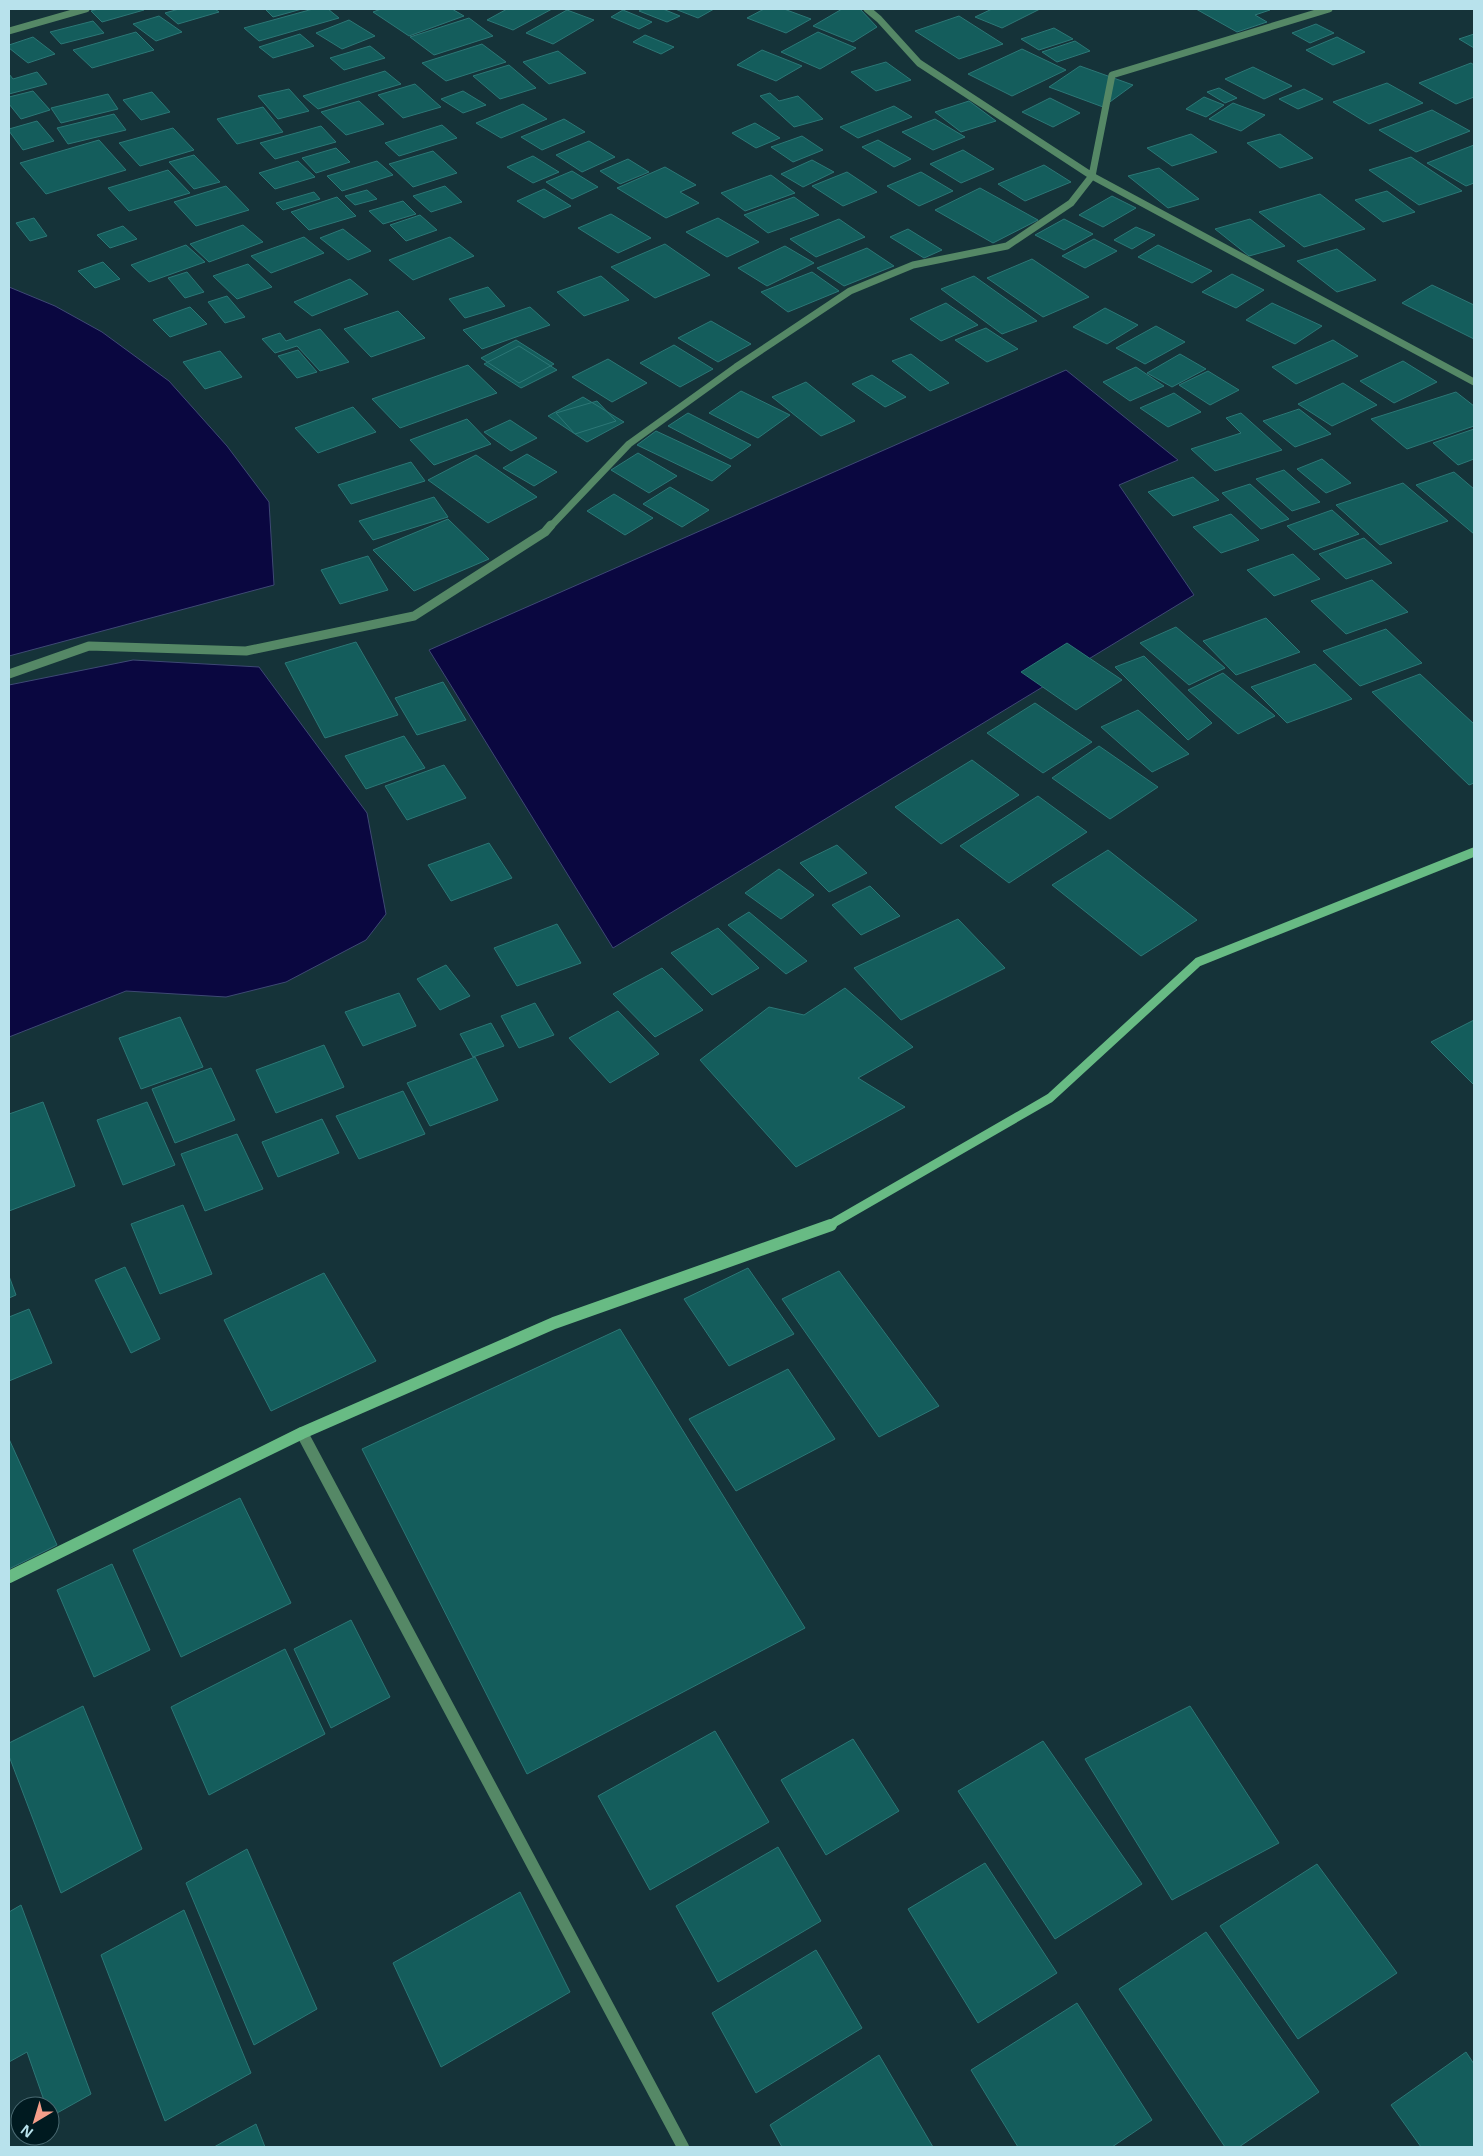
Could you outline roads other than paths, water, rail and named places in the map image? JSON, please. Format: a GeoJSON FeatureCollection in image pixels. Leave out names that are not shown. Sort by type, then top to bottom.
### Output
{"type":"FeatureCollection","features":[{"type":"Feature","properties":{"kind":"street"},"geometry":{"type":"LineString","coordinates":[[9,31],[86,9]]}},
{"type":"Feature","properties":{"kind":"street"},"geometry":{"type":"LineString","coordinates":[[867,9],[879,19],[919,63],[1092,176],[1474,382]]}},
{"type":"Feature","properties":{"kind":"street"},"geometry":{"type":"LineString","coordinates":[[9,674],[89,646],[246,651],[414,616],[545,532],[628,444],[736,366],[850,291],[913,265],[1007,246],[1071,203],[1092,176],[1112,75],[1329,9]]}},
{"type":"Feature","properties":{"kind":"street"},"geometry":{"type":"LineString","coordinates":[[9,1578],[302,1433],[554,1323],[831,1226],[1050,1098],[1198,962],[1474,852]]}},
{"type":"Feature","properties":{"kind":"street"},"geometry":{"type":"LineString","coordinates":[[302,1433],[683,2147]]}}]}
